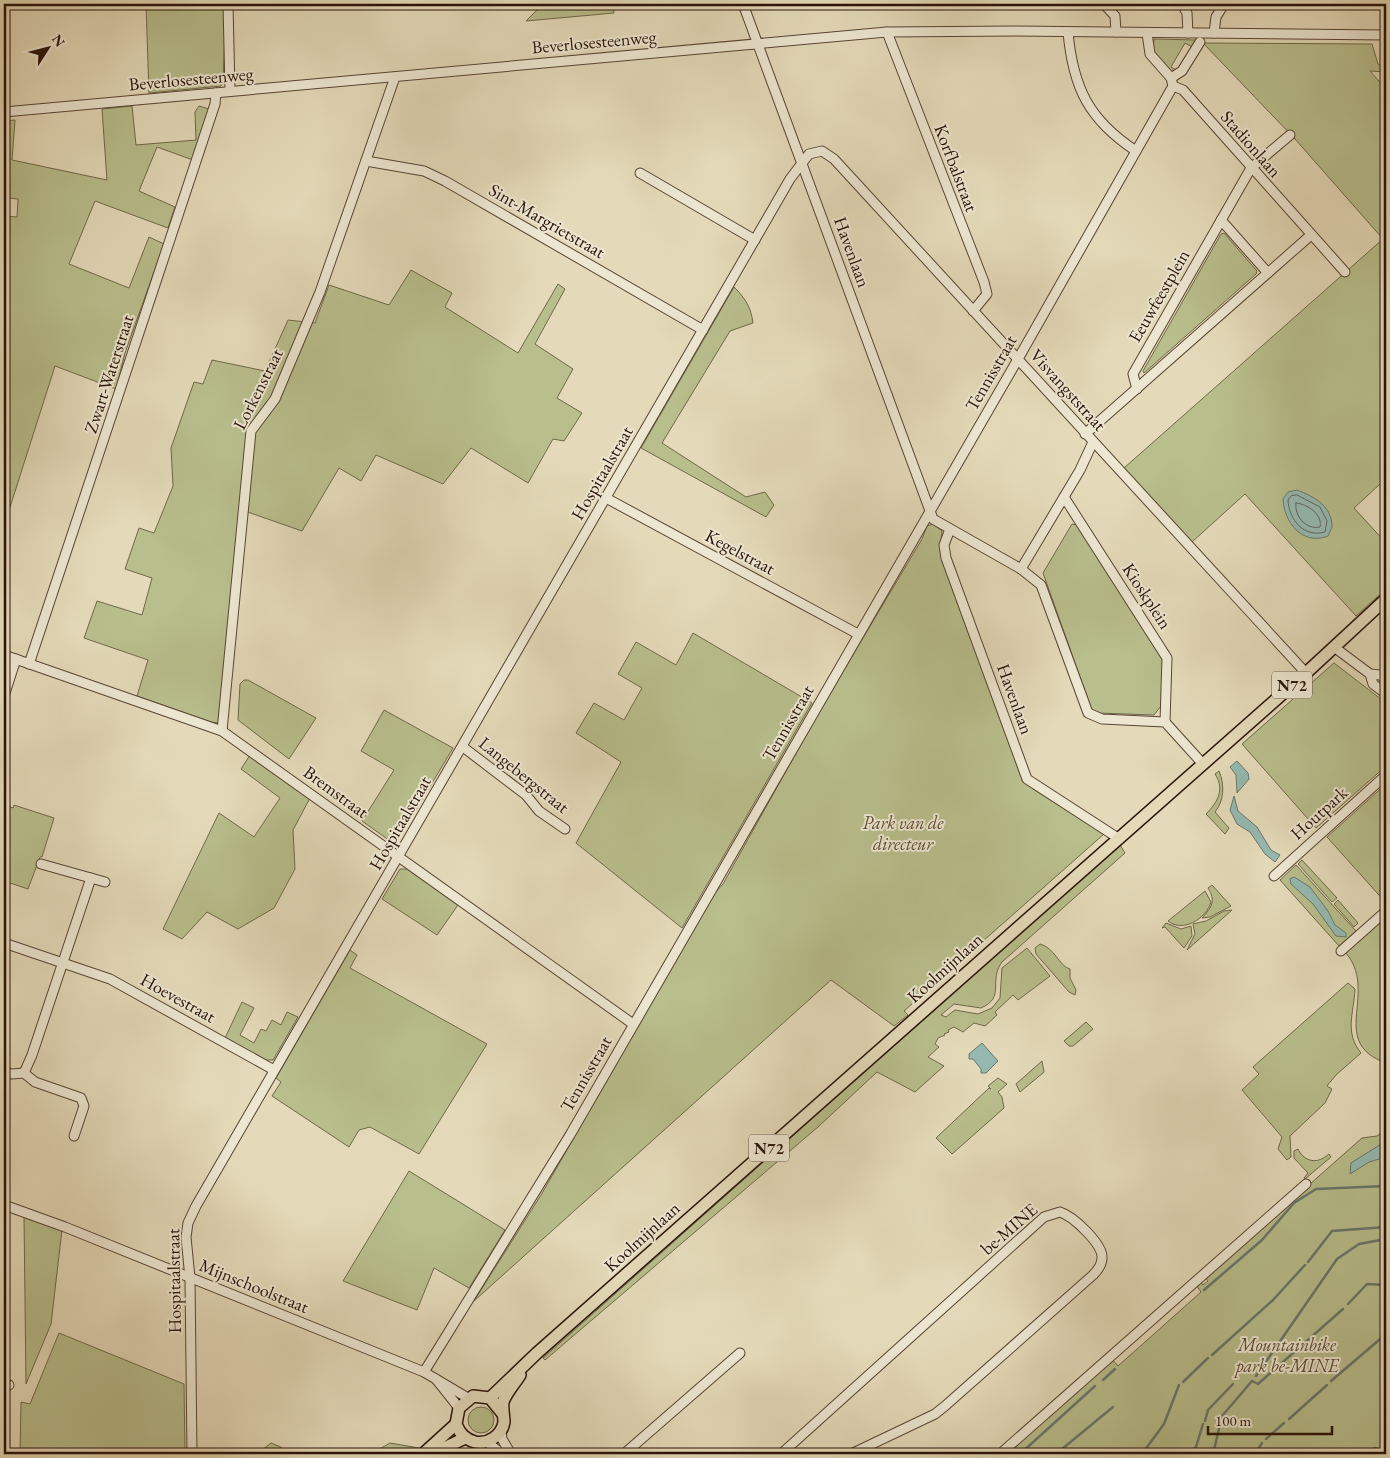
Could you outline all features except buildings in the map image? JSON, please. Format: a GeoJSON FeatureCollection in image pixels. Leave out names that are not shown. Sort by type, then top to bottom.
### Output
{"type":"FeatureCollection","features":[{"type":"Feature","properties":{"kind":"main road","name":"Koolmijnlaan"},"geometry":{"type":"LineString","coordinates":[[490,1398],[1202,763],[1306,673],[1386,599]]}},
{"type":"Feature","properties":{"kind":"main road","name":"Koolmijnlaan"},"geometry":{"type":"LineString","coordinates":[[501,1431],[504,1401],[527,1364]]}},
{"type":"Feature","properties":{"kind":"main road"},"geometry":{"type":"LineString","coordinates":[[423,1454],[456,1424],[459,1408],[468,1398],[479,1395],[490,1398],[503,1414]]}},
{"type":"Feature","properties":{"kind":"main road"},"geometry":{"type":"LineString","coordinates":[[456,1424],[465,1438],[476,1442],[487,1442],[501,1431]]}},
{"type":"Feature","properties":{"kind":"main road"},"geometry":{"type":"LineString","coordinates":[[432,1454],[465,1438]]}},
{"type":"Feature","properties":{"kind":"street"},"geometry":{"type":"LineString","coordinates":[[228,4],[230,92]]}},
{"type":"Feature","properties":{"kind":"street","name":"Havenlaan"},"geometry":{"type":"LineString","coordinates":[[743,4],[929,512]]}},
{"type":"Feature","properties":{"kind":"street"},"geometry":{"type":"LineString","coordinates":[[1104,4],[1115,16],[1116,32]]}},
{"type":"Feature","properties":{"kind":"street"},"geometry":{"type":"LineString","coordinates":[[1182,4],[1187,13],[1188,33]]}},
{"type":"Feature","properties":{"kind":"street"},"geometry":{"type":"LineString","coordinates":[[1214,33],[1216,17],[1224,4]]}},
{"type":"Feature","properties":{"kind":"street","name":"Beverlosesteenweg"},"geometry":{"type":"LineString","coordinates":[[4,112],[887,32],[1386,35]]}},
{"type":"Feature","properties":{"kind":"street","name":"Korfbalstraat"},"geometry":{"type":"LineString","coordinates":[[887,32],[984,282],[987,294],[973,311]]}},
{"type":"Feature","properties":{"kind":"street"},"geometry":{"type":"LineString","coordinates":[[1068,32],[1070,58],[1075,76],[1090,108],[1116,137],[1136,151]]}},
{"type":"Feature","properties":{"kind":"street","name":"Stadionlaan"},"geometry":{"type":"LineString","coordinates":[[1147,33],[1150,54],[1172,82],[1183,90],[1344,272]]}},
{"type":"Feature","properties":{"kind":"street","name":"Tennisstraat"},"geometry":{"type":"LineString","coordinates":[[424,1372],[524,1213],[1018,358],[1136,151],[1172,82],[1182,71],[1200,42]]}},
{"type":"Feature","properties":{"kind":"street","name":"Lorkenstraat"},"geometry":{"type":"LineString","coordinates":[[222,731],[251,431],[275,399],[320,292],[395,77]]}},
{"type":"Feature","properties":{"kind":"street","name":"Zwart-Waterstraat"},"geometry":{"type":"LineString","coordinates":[[29,664],[215,104],[216,93]]}},
{"type":"Feature","properties":{"kind":"street","name":"Eeuwfeestplein"},"geometry":{"type":"LineString","coordinates":[[1137,389],[1133,374],[1251,168],[1290,135]]}},
{"type":"Feature","properties":{"kind":"street","name":"Visvangststraat"},"geometry":{"type":"LineString","coordinates":[[802,164],[809,154],[816,151],[822,151],[834,159],[1306,673]]}},
{"type":"Feature","properties":{"kind":"street","name":"Sint-Margrietstraat"},"geometry":{"type":"LineString","coordinates":[[366,161],[424,172],[445,181],[703,330]]}},
{"type":"Feature","properties":{"kind":"street","name":"Hospitaalstraat"},"geometry":{"type":"LineString","coordinates":[[192,1454],[190,1278],[186,1237],[188,1223],[274,1070],[399,857],[790,178],[802,164]]}},
{"type":"Feature","properties":{"kind":"street"},"geometry":{"type":"LineString","coordinates":[[640,173],[755,240]]}},
{"type":"Feature","properties":{"kind":"street"},"geometry":{"type":"LineString","coordinates":[[1221,220],[1268,273]]}},
{"type":"Feature","properties":{"kind":"street"},"geometry":{"type":"LineString","coordinates":[[1085,434],[1311,235]]}},
{"type":"Feature","properties":{"kind":"street"},"geometry":{"type":"LineString","coordinates":[[1020,569],[1064,497],[1092,442]]}},
{"type":"Feature","properties":{"kind":"street","name":"Kioskplein"},"geometry":{"type":"LineString","coordinates":[[1064,497],[1168,658],[1165,722]]}},
{"type":"Feature","properties":{"kind":"street","name":"Kegelstraat"},"geometry":{"type":"LineString","coordinates":[[606,498],[858,634]]}},
{"type":"Feature","properties":{"kind":"street"},"geometry":{"type":"LineString","coordinates":[[929,512],[933,519],[1029,574],[1041,585],[1088,713],[1102,718],[1165,722],[1202,763]]}},
{"type":"Feature","properties":{"kind":"street","name":"Havenlaan"},"geometry":{"type":"LineString","coordinates":[[950,529],[944,545],[946,558],[1028,779],[1118,838]]}},
{"type":"Feature","properties":{"kind":"street"},"geometry":{"type":"LineString","coordinates":[[1334,647],[1370,674],[1380,675],[1386,679]]}},
{"type":"Feature","properties":{"kind":"street","name":"Bremstraat"},"geometry":{"type":"LineString","coordinates":[[4,655],[222,731],[633,1024]]}},
{"type":"Feature","properties":{"kind":"street"},"geometry":{"type":"LineString","coordinates":[[4,696],[16,659]]}},
{"type":"Feature","properties":{"kind":"street"},"geometry":{"type":"LineString","coordinates":[[1370,674],[1373,684],[1386,694]]}},
{"type":"Feature","properties":{"kind":"street","name":"Langebergstraat"},"geometry":{"type":"LineString","coordinates":[[463,746],[526,795],[539,811],[565,829]]}},
{"type":"Feature","properties":{"kind":"street","name":"Houtpark"},"geometry":{"type":"LineString","coordinates":[[1274,876],[1386,775]]}},
{"type":"Feature","properties":{"kind":"street"},"geometry":{"type":"LineString","coordinates":[[41,864],[105,882]]}},
{"type":"Feature","properties":{"kind":"street"},"geometry":{"type":"LineString","coordinates":[[24,1073],[32,1055],[91,878]]}},
{"type":"Feature","properties":{"kind":"street"},"geometry":{"type":"LineString","coordinates":[[1341,951],[1386,911]]}},
{"type":"Feature","properties":{"kind":"street","name":"Hoevestraat"},"geometry":{"type":"LineString","coordinates":[[4,943],[110,979],[274,1070]]}},
{"type":"Feature","properties":{"kind":"street"},"geometry":{"type":"LineString","coordinates":[[4,1072],[12,1074],[24,1073],[35,1082],[81,1098],[84,1106],[74,1136]]}},
{"type":"Feature","properties":{"kind":"street"},"geometry":{"type":"LineString","coordinates":[[1000,1454],[1306,1184]]}},
{"type":"Feature","properties":{"kind":"street","name":"Mijnschoolstraat"},"geometry":{"type":"LineString","coordinates":[[4,1205],[66,1227],[424,1372],[468,1398]]}},
{"type":"Feature","properties":{"kind":"street","name":"be-MINE"},"geometry":{"type":"LineString","coordinates":[[781,1454],[1050,1214],[1067,1214],[1078,1223],[1100,1248],[1102,1258],[1099,1268],[946,1406],[935,1414],[851,1454]]}},
{"type":"Feature","properties":{"kind":"street"},"geometry":{"type":"LineString","coordinates":[[624,1454],[740,1353]]}},
{"type":"Feature","properties":{"kind":"street","name":"Mijnschoolstraat"},"geometry":{"type":"LineString","coordinates":[[436,1379],[459,1408]]}},
{"type":"Feature","properties":{"kind":"street"},"geometry":{"type":"LineString","coordinates":[[501,1431],[502,1439],[511,1454]]}},
{"type":"Feature","properties":{"kind":"street"},"geometry":{"type":"LineString","coordinates":[[487,1442],[502,1454]]}},
{"type":"Feature","properties":{"kind":"green space"},"geometry":{"type":"Polygon","coordinates":[[[146,4],[226,4],[223,81],[221,86],[149,93],[146,4]]]}},
{"type":"Feature","properties":{"kind":"green space"},"geometry":{"type":"Polygon","coordinates":[[[543,4],[613,4],[614,13],[526,21],[543,4]]]}},
{"type":"Feature","properties":{"kind":"green space"},"geometry":{"type":"Polygon","coordinates":[[[1154,39],[1196,40],[1192,47],[1185,43],[1171,67],[1178,71],[1173,73],[1153,52],[1154,39]]]}},
{"type":"Feature","properties":{"kind":"green space"},"geometry":{"type":"Polygon","coordinates":[[[1203,43],[1372,44],[1378,64],[1386,68],[1386,72],[1370,71],[1386,89],[1386,484],[1380,484],[1354,508],[1386,543],[1386,589],[1356,616],[1245,494],[1192,542],[1124,468],[1383,239],[1295,139],[1203,43]]]}},
{"type":"Feature","properties":{"kind":"green space"},"geometry":{"type":"Polygon","coordinates":[[[132,106],[136,145],[196,140],[195,112],[199,106],[209,109],[193,160],[157,147],[139,191],[175,207],[168,228],[95,201],[69,264],[129,288],[149,237],[164,244],[125,353],[116,389],[55,366],[4,526],[4,216],[17,217],[18,199],[9,198],[10,185],[4,185],[4,121],[15,120],[12,160],[107,180],[102,109],[132,106]]]}},
{"type":"Feature","properties":{"kind":"green space"},"geometry":{"type":"Polygon","coordinates":[[[1224,233],[1257,271],[1256,274],[1144,373],[1143,371],[1221,234],[1224,233]]]}},
{"type":"Feature","properties":{"kind":"green space"},"geometry":{"type":"Polygon","coordinates":[[[411,270],[452,293],[445,307],[518,353],[558,284],[565,289],[535,344],[573,369],[557,398],[582,413],[564,441],[553,439],[528,483],[471,448],[443,484],[376,455],[361,481],[339,468],[302,531],[239,509],[237,559],[220,723],[211,722],[137,696],[148,660],[84,638],[97,601],[142,615],[152,578],[125,569],[139,528],[154,533],[173,486],[171,448],[194,382],[203,384],[212,360],[265,371],[288,320],[315,323],[329,285],[389,305],[411,270]]]}},
{"type":"Feature","properties":{"kind":"green space"},"geometry":{"type":"Polygon","coordinates":[[[734,287],[747,303],[753,323],[730,331],[662,443],[746,497],[765,492],[774,505],[766,517],[641,448],[734,287]]]}},
{"type":"Feature","properties":{"kind":"green space","name":"Park van de directeur"},"geometry":{"type":"Polygon","coordinates":[[[933,524],[942,531],[940,551],[1024,780],[1033,789],[1104,834],[904,1011],[908,1015],[894,1026],[831,980],[474,1301],[541,1195],[713,895],[723,884],[823,705],[922,539],[927,526],[933,524]]]}},
{"type":"Feature","properties":{"kind":"green space"},"geometry":{"type":"Polygon","coordinates":[[[1072,524],[1077,525],[1164,662],[1161,706],[1154,715],[1097,713],[1092,711],[1043,573],[1072,524]]]}},
{"type":"Feature","properties":{"kind":"green space"},"geometry":{"type":"Polygon","coordinates":[[[693,633],[812,703],[682,928],[576,843],[621,762],[576,733],[594,703],[624,720],[642,688],[618,674],[636,642],[676,665],[693,633]]]}},
{"type":"Feature","properties":{"kind":"green space"},"geometry":{"type":"Polygon","coordinates":[[[1334,663],[1386,703],[1386,766],[1316,828],[1242,744],[1334,663]]]}},
{"type":"Feature","properties":{"kind":"green space"},"geometry":{"type":"Polygon","coordinates":[[[244,680],[248,680],[316,718],[289,759],[238,720],[240,684],[244,680]]]}},
{"type":"Feature","properties":{"kind":"green space"},"geometry":{"type":"Polygon","coordinates":[[[384,710],[453,748],[398,840],[393,843],[362,821],[394,770],[361,751],[384,710]]]}},
{"type":"Feature","properties":{"kind":"green space"},"geometry":{"type":"Polygon","coordinates":[[[250,755],[310,798],[293,830],[295,869],[274,908],[238,929],[207,912],[182,939],[163,929],[219,813],[254,837],[280,798],[241,769],[250,755]]]}},
{"type":"Feature","properties":{"kind":"green space"},"geometry":{"type":"Polygon","coordinates":[[[1219,771],[1223,793],[1215,812],[1229,828],[1225,834],[1206,814],[1214,805],[1219,795],[1220,785],[1215,774],[1219,771]]]}},
{"type":"Feature","properties":{"kind":"green space"},"geometry":{"type":"Polygon","coordinates":[[[1386,784],[1386,903],[1327,837],[1386,784]]]}},
{"type":"Feature","properties":{"kind":"green space"},"geometry":{"type":"Polygon","coordinates":[[[4,805],[13,808],[14,805],[54,818],[42,857],[40,857],[28,889],[4,881],[4,805]]]}},
{"type":"Feature","properties":{"kind":"green space"},"geometry":{"type":"Polygon","coordinates":[[[1120,845],[1125,853],[1002,962],[996,976],[995,994],[989,1004],[981,1008],[954,1004],[941,1015],[946,1017],[955,1010],[978,1014],[992,1008],[1000,998],[1002,968],[1027,948],[1050,976],[1018,1000],[1013,995],[995,1012],[997,1015],[985,1026],[974,1023],[963,1032],[954,1027],[938,1038],[935,1044],[939,1047],[928,1057],[944,1066],[915,1092],[877,1072],[818,1127],[545,1360],[543,1358],[1120,845]]]}},
{"type":"Feature","properties":{"kind":"green space"},"geometry":{"type":"Polygon","coordinates":[[[1302,860],[1337,898],[1332,902],[1298,864],[1302,860]]]}},
{"type":"Feature","properties":{"kind":"green space"},"geometry":{"type":"Polygon","coordinates":[[[1296,865],[1356,931],[1339,946],[1280,880],[1296,865]]]}},
{"type":"Feature","properties":{"kind":"green space"},"geometry":{"type":"Polygon","coordinates":[[[400,869],[407,869],[458,905],[437,935],[382,899],[400,869]]]}},
{"type":"Feature","properties":{"kind":"green space"},"geometry":{"type":"Polygon","coordinates":[[[1212,885],[1231,906],[1210,917],[1202,918],[1212,904],[1212,897],[1208,888],[1212,885]]]}},
{"type":"Feature","properties":{"kind":"green space"},"geometry":{"type":"Polygon","coordinates":[[[1205,891],[1211,902],[1199,919],[1187,925],[1174,924],[1168,921],[1205,891]]]}},
{"type":"Feature","properties":{"kind":"green space"},"geometry":{"type":"Polygon","coordinates":[[[1338,900],[1358,923],[1354,927],[1334,904],[1338,900]]]}},
{"type":"Feature","properties":{"kind":"green space"},"geometry":{"type":"Polygon","coordinates":[[[1232,910],[1187,950],[1195,934],[1193,924],[1206,921],[1224,911],[1232,910]]]}},
{"type":"Feature","properties":{"kind":"green space"},"geometry":{"type":"Polygon","coordinates":[[[1386,915],[1386,1045],[1381,1061],[1366,1052],[1359,1040],[1356,1027],[1358,982],[1354,967],[1345,952],[1386,915]]]}},
{"type":"Feature","properties":{"kind":"green space"},"geometry":{"type":"Polygon","coordinates":[[[1166,923],[1181,929],[1191,926],[1192,936],[1184,948],[1165,927],[1162,928],[1166,923]]]}},
{"type":"Feature","properties":{"kind":"green space"},"geometry":{"type":"Polygon","coordinates":[[[1040,944],[1049,949],[1070,969],[1070,978],[1076,990],[1075,995],[1069,992],[1036,954],[1035,948],[1040,944]]]}},
{"type":"Feature","properties":{"kind":"green space"},"geometry":{"type":"Polygon","coordinates":[[[350,950],[357,955],[350,968],[487,1044],[419,1154],[370,1127],[359,1130],[349,1147],[272,1096],[281,1082],[276,1078],[350,950]]]}},
{"type":"Feature","properties":{"kind":"green space"},"geometry":{"type":"Polygon","coordinates":[[[1348,983],[1355,989],[1351,1030],[1361,1053],[1336,1075],[1327,1086],[1332,1089],[1325,1103],[1290,1136],[1291,1157],[1287,1160],[1278,1149],[1282,1137],[1242,1090],[1259,1074],[1253,1067],[1348,983]]]}},
{"type":"Feature","properties":{"kind":"green space"},"geometry":{"type":"Polygon","coordinates":[[[242,1002],[254,1008],[240,1035],[254,1043],[261,1029],[266,1031],[272,1020],[281,1025],[287,1012],[298,1017],[273,1060],[266,1060],[225,1038],[242,1002]]]}},
{"type":"Feature","properties":{"kind":"green space"},"geometry":{"type":"Polygon","coordinates":[[[1086,1022],[1093,1029],[1073,1046],[1069,1046],[1064,1041],[1086,1022]]]}},
{"type":"Feature","properties":{"kind":"green space"},"geometry":{"type":"Polygon","coordinates":[[[1042,1061],[1044,1072],[1020,1092],[1016,1084],[1042,1061]]]}},
{"type":"Feature","properties":{"kind":"green space"},"geometry":{"type":"Polygon","coordinates":[[[998,1078],[1007,1084],[998,1092],[1002,1097],[1004,1108],[952,1154],[936,1138],[989,1088],[991,1089],[988,1086],[998,1078]]]}},
{"type":"Feature","properties":{"kind":"green space","name":"Mountainbike park be-MINE"},"geometry":{"type":"Polygon","coordinates":[[[1386,1130],[1386,1454],[1006,1454],[1112,1359],[1118,1366],[1201,1292],[1196,1285],[1200,1281],[1203,1285],[1208,1281],[1205,1277],[1362,1138],[1377,1136],[1386,1130]]]}},
{"type":"Feature","properties":{"kind":"green space"},"geometry":{"type":"Polygon","coordinates":[[[1298,1149],[1304,1157],[1316,1161],[1329,1154],[1331,1157],[1305,1179],[1308,1173],[1294,1158],[1294,1151],[1298,1149]]]}},
{"type":"Feature","properties":{"kind":"green space"},"geometry":{"type":"Polygon","coordinates":[[[409,1171],[505,1230],[469,1288],[434,1268],[417,1310],[343,1281],[409,1171]]]}},
{"type":"Feature","properties":{"kind":"green space"},"geometry":{"type":"Polygon","coordinates":[[[24,1216],[62,1230],[51,1324],[26,1384],[24,1216]]]}},
{"type":"Feature","properties":{"kind":"green space"},"geometry":{"type":"Polygon","coordinates":[[[59,1333],[184,1384],[185,1454],[20,1454],[21,1402],[30,1404],[59,1333]]]}},
{"type":"Feature","properties":{"kind":"green space"},"geometry":{"type":"Polygon","coordinates":[[[481,1407],[490,1411],[494,1420],[490,1429],[481,1433],[472,1429],[468,1420],[472,1411],[481,1407]]]}},
{"type":"Feature","properties":{"kind":"green space"},"geometry":{"type":"Polygon","coordinates":[[[271,1443],[281,1447],[287,1454],[257,1454],[271,1443]]]}},
{"type":"Feature","properties":{"kind":"green space"},"geometry":{"type":"Polygon","coordinates":[[[390,1443],[419,1448],[412,1454],[371,1454],[390,1443]]]}},
{"type":"Feature","properties":{"kind":"water"},"geometry":{"type":"Polygon","coordinates":[[[1297,490],[1316,499],[1326,508],[1332,527],[1328,536],[1310,538],[1296,530],[1291,523],[1284,508],[1283,499],[1288,492],[1297,490]]]}},
{"type":"Feature","properties":{"kind":"water"},"geometry":{"type":"Polygon","coordinates":[[[1237,761],[1248,773],[1249,779],[1237,793],[1236,775],[1230,767],[1237,761]]]}},
{"type":"Feature","properties":{"kind":"water"},"geometry":{"type":"Polygon","coordinates":[[[1234,796],[1238,811],[1257,827],[1271,850],[1280,855],[1275,862],[1265,854],[1250,832],[1237,824],[1230,810],[1234,796]]]}},
{"type":"Feature","properties":{"kind":"water"},"geometry":{"type":"Polygon","coordinates":[[[1294,877],[1310,887],[1328,911],[1335,925],[1346,933],[1346,937],[1336,936],[1313,904],[1291,884],[1290,879],[1294,877]]]}},
{"type":"Feature","properties":{"kind":"water"},"geometry":{"type":"Polygon","coordinates":[[[982,1043],[998,1061],[986,1073],[981,1073],[981,1069],[973,1059],[969,1059],[969,1054],[982,1043]]]}},
{"type":"Feature","properties":{"kind":"water"},"geometry":{"type":"Polygon","coordinates":[[[1386,1141],[1386,1157],[1369,1162],[1350,1174],[1351,1163],[1386,1141]]]}},
{"type":"Feature","properties":{"kind":"waterway"},"geometry":{"type":"LineString","coordinates":[[1204,1290],[1262,1240],[1294,1203],[1316,1189],[1386,1186]]}},
{"type":"Feature","properties":{"kind":"waterway"},"geometry":{"type":"LineString","coordinates":[[1308,1262],[1332,1231],[1386,1227]]}},
{"type":"Feature","properties":{"kind":"waterway"},"geometry":{"type":"LineString","coordinates":[[1256,1376],[1337,1259],[1359,1244],[1386,1239]]}},
{"type":"Feature","properties":{"kind":"waterway"},"geometry":{"type":"LineString","coordinates":[[1212,1355],[1273,1300],[1305,1265]]}},
{"type":"Feature","properties":{"kind":"waterway"},"geometry":{"type":"LineString","coordinates":[[1348,1304],[1367,1284],[1386,1285]]}},
{"type":"Feature","properties":{"kind":"waterway"},"geometry":{"type":"LineString","coordinates":[[1252,1381],[1258,1384],[1343,1309]]}},
{"type":"Feature","properties":{"kind":"waterway"},"geometry":{"type":"LineString","coordinates":[[1331,1381],[1386,1334]]}},
{"type":"Feature","properties":{"kind":"waterway"},"geometry":{"type":"LineString","coordinates":[[1183,1382],[1208,1358]]}},
{"type":"Feature","properties":{"kind":"waterway"},"geometry":{"type":"LineString","coordinates":[[1103,1380],[1115,1369]]}},
{"type":"Feature","properties":{"kind":"waterway"},"geometry":{"type":"LineString","coordinates":[[1213,1454],[1222,1416],[1252,1381]]}},
{"type":"Feature","properties":{"kind":"waterway"},"geometry":{"type":"LineString","coordinates":[[1205,1421],[1208,1410],[1233,1384]]}},
{"type":"Feature","properties":{"kind":"waterway"},"geometry":{"type":"LineString","coordinates":[[1142,1454],[1164,1424],[1179,1385]]}},
{"type":"Feature","properties":{"kind":"waterway"},"geometry":{"type":"LineString","coordinates":[[1289,1419],[1327,1385]]}},
{"type":"Feature","properties":{"kind":"waterway"},"geometry":{"type":"LineString","coordinates":[[1020,1454],[1095,1386]]}},
{"type":"Feature","properties":{"kind":"waterway"},"geometry":{"type":"LineString","coordinates":[[1056,1454],[1113,1407]]}},
{"type":"Feature","properties":{"kind":"waterway"},"geometry":{"type":"LineString","coordinates":[[1266,1439],[1284,1423]]}},
{"type":"Feature","properties":{"kind":"waterway"},"geometry":{"type":"LineString","coordinates":[[1190,1454],[1196,1447],[1203,1424]]}},
{"type":"Feature","properties":{"kind":"waterway"},"geometry":{"type":"LineString","coordinates":[[1255,1454],[1262,1443]]}},
{"type":"Feature","properties":{"kind":"waterway"},"geometry":{"type":"LineString","coordinates":[[1371,1450],[1375,1448],[1386,1453]]}},
{"type":"Feature","properties":{"kind":"waterway"},"geometry":{"type":"LineString","coordinates":[[1364,1454],[1370,1451]]}}]}
